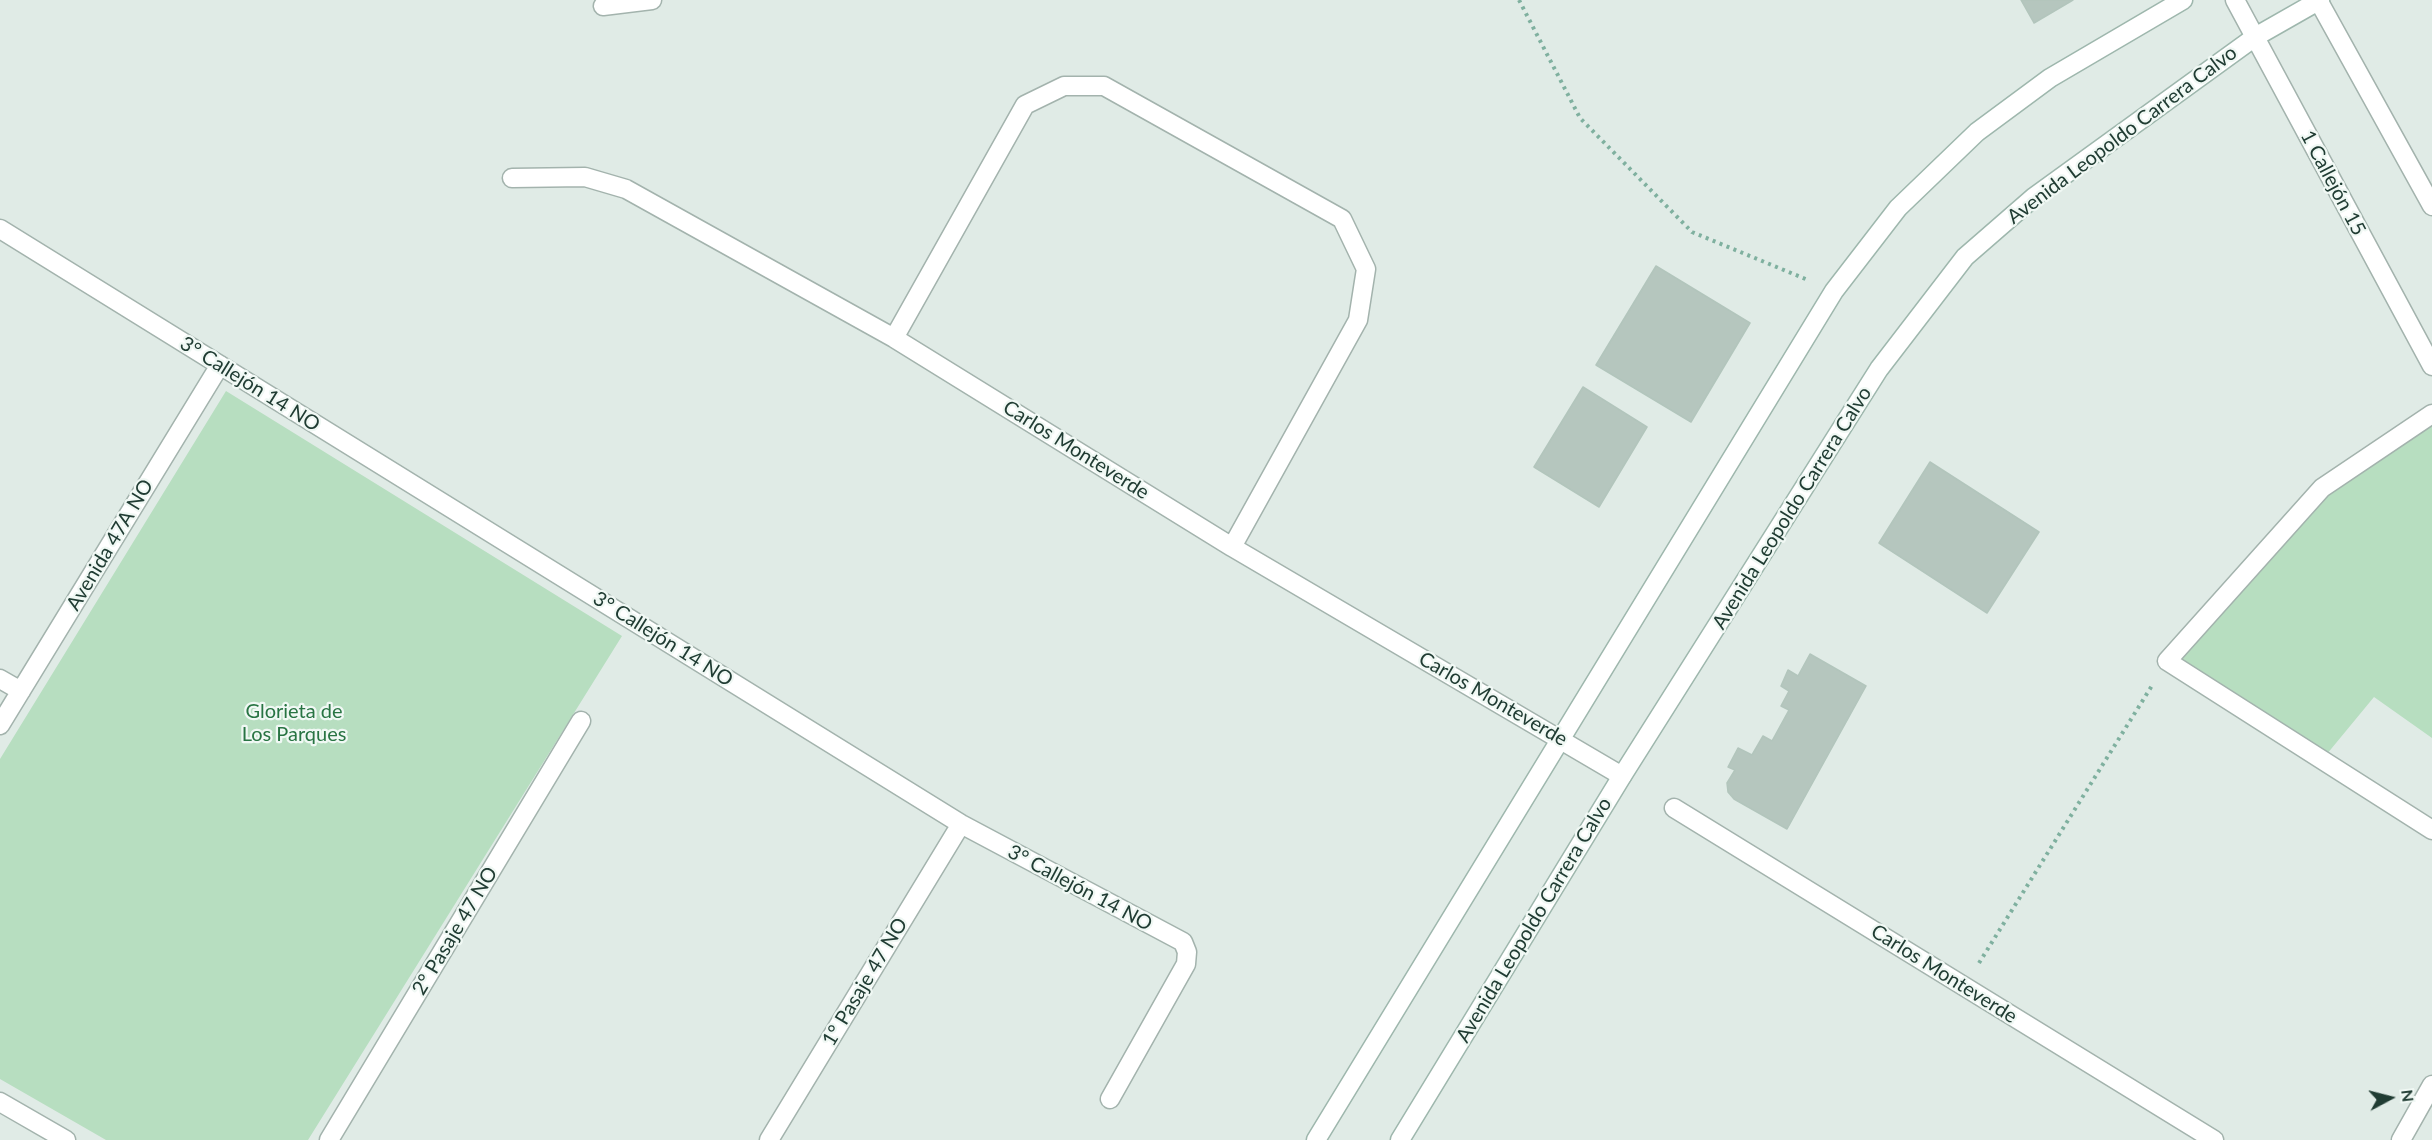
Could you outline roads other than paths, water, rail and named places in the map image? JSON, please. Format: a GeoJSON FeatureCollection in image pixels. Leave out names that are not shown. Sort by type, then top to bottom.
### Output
{"type":"FeatureCollection","features":[{"type":"Feature","properties":{"kind":"street"},"geometry":{"type":"LineString","coordinates":[[603,6],[652,0]]}},
{"type":"Feature","properties":{"kind":"street"},"geometry":{"type":"LineString","coordinates":[[1316,1140],[1834,291],[1898,208],[1977,132],[2050,78],[2183,0]]}},
{"type":"Feature","properties":{"kind":"street","name":"1 Callejón 15"},"geometry":{"type":"LineString","coordinates":[[2235,0],[2432,366]]}},
{"type":"Feature","properties":{"kind":"street"},"geometry":{"type":"LineString","coordinates":[[2319,0],[2432,206]]}},
{"type":"Feature","properties":{"kind":"street","name":"Avenida Leopoldo Carrera Calvo"},"geometry":{"type":"LineString","coordinates":[[1400,1140],[1622,776],[1879,369],[1965,257],[2034,196],[2255,37],[2319,0]]}},
{"type":"Feature","properties":{"kind":"street"},"geometry":{"type":"LineString","coordinates":[[894,338],[1025,105],[1064,87],[1104,86],[1342,219],[1365,269],[1358,320],[1232,547]]}},
{"type":"Feature","properties":{"kind":"street","name":"Carlos Monteverde"},"geometry":{"type":"LineString","coordinates":[[512,178],[585,177],[626,189],[894,338],[1232,547],[1622,776]]}},
{"type":"Feature","properties":{"kind":"street","name":"3° Callejón 14 NO"},"geometry":{"type":"LineString","coordinates":[[0,229],[961,824],[1182,942],[1187,952],[1186,964],[1110,1100]]}},
{"type":"Feature","properties":{"kind":"street","name":"Avenida 47A NO"},"geometry":{"type":"LineString","coordinates":[[0,725],[220,365]]}},
{"type":"Feature","properties":{"kind":"street"},"geometry":{"type":"LineString","coordinates":[[2432,414],[2322,488],[2167,661],[2432,830]]}},
{"type":"Feature","properties":{"kind":"street"},"geometry":{"type":"LineString","coordinates":[[0,679],[21,691]]}},
{"type":"Feature","properties":{"kind":"street","name":"2° Pasaje 47 NO"},"geometry":{"type":"LineString","coordinates":[[329,1140],[581,722]]}},
{"type":"Feature","properties":{"kind":"street","name":"Carlos Monteverde"},"geometry":{"type":"LineString","coordinates":[[1674,808],[2214,1140]]}},
{"type":"Feature","properties":{"kind":"street","name":"1° Pasaje 47 NO"},"geometry":{"type":"LineString","coordinates":[[769,1140],[961,824]]}},
{"type":"Feature","properties":{"kind":"street"},"geometry":{"type":"LineString","coordinates":[[2401,1140],[2432,1084]]}},
{"type":"Feature","properties":{"kind":"street"},"geometry":{"type":"LineString","coordinates":[[0,1102],[66,1140]]}},
{"type":"Feature","properties":{"kind":"park label","name":"Glorieta de Los Parques"},"geometry":{"type":"Point","coordinates":[294,724]}}]}
